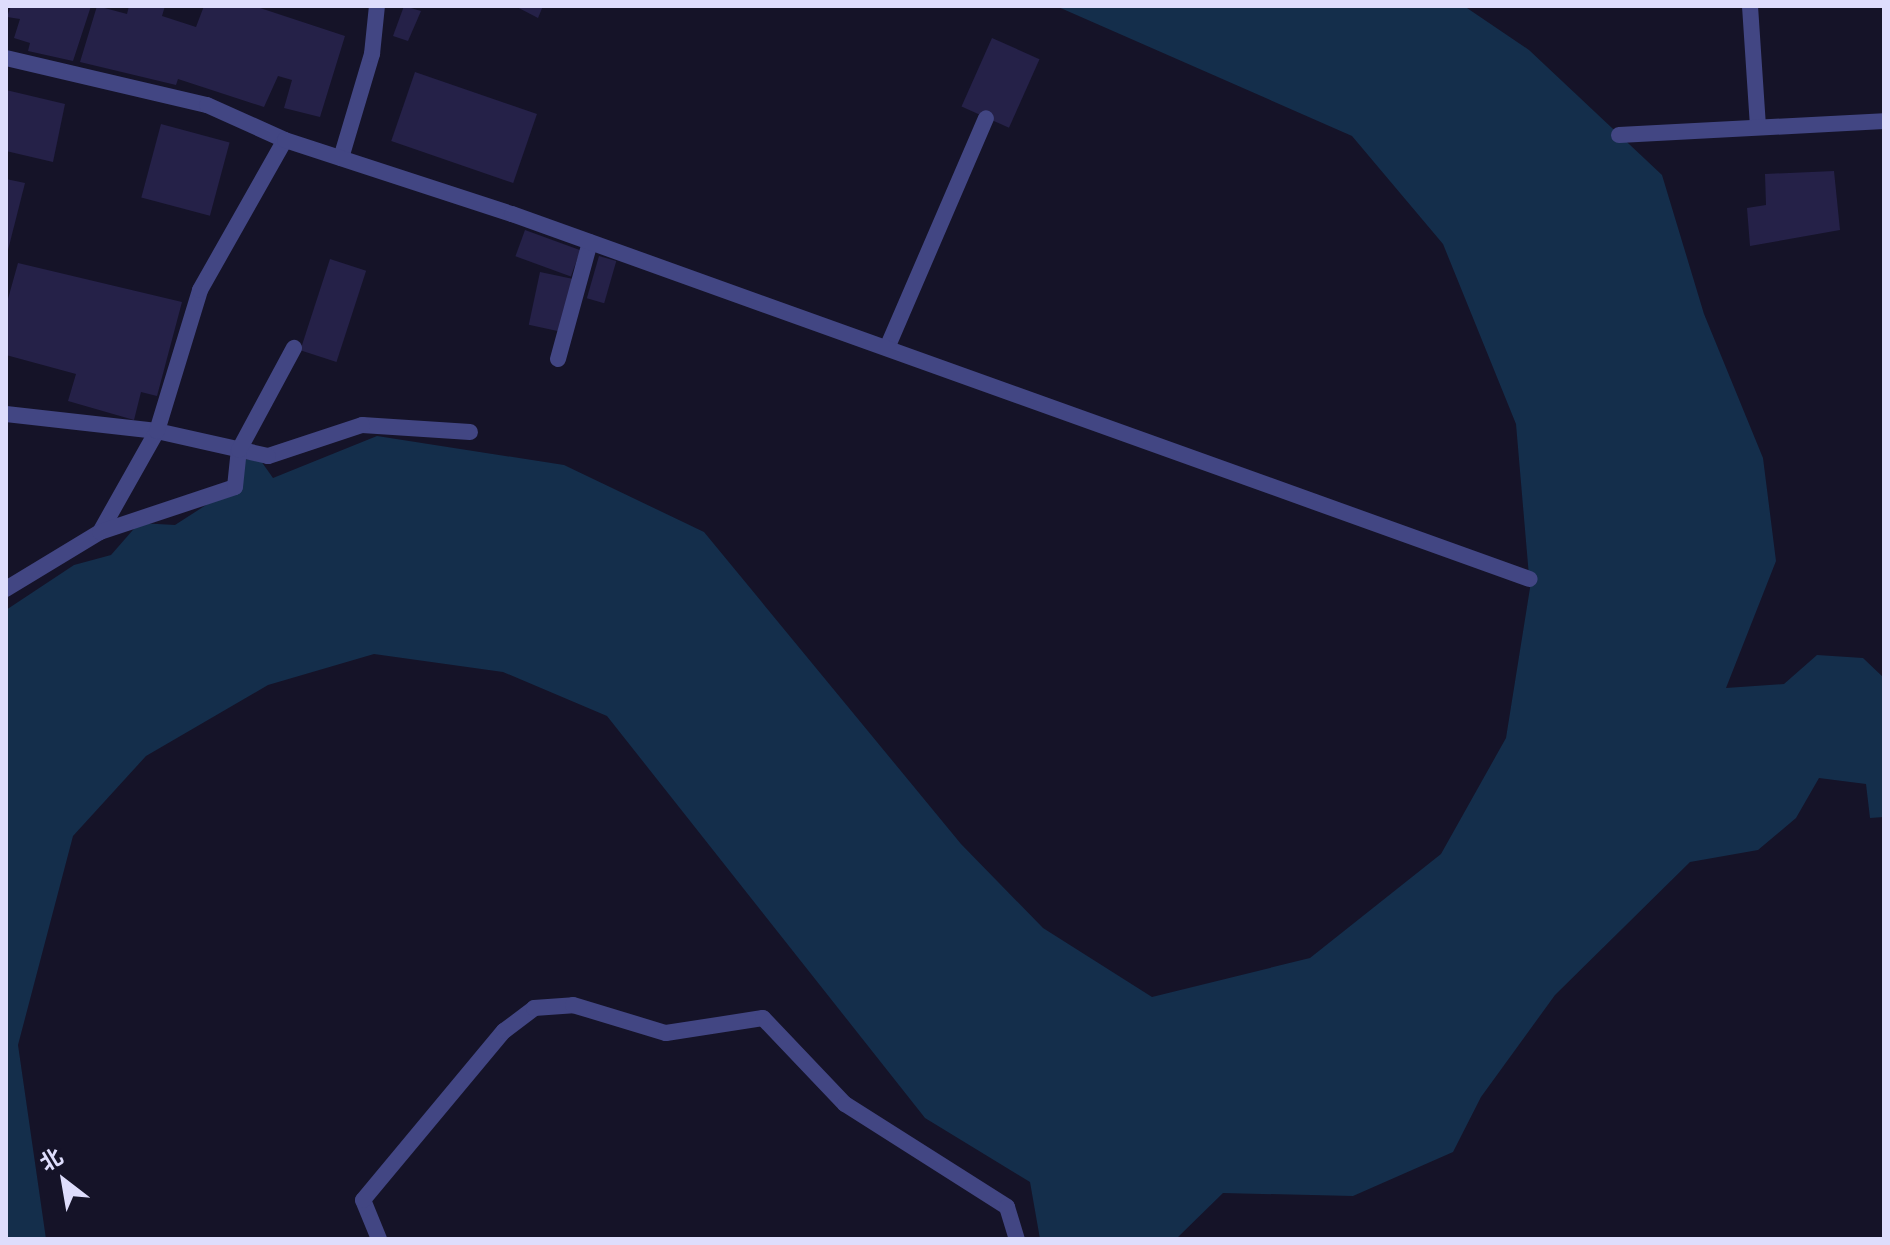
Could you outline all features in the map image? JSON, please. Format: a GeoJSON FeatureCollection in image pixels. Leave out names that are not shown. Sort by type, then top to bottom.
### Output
{"type":"FeatureCollection","features":[{"type":"Feature","properties":{"kind":"street"},"geometry":{"type":"LineString","coordinates":[[341,158],[372,54],[377,6]]}},
{"type":"Feature","properties":{"kind":"street"},"geometry":{"type":"LineString","coordinates":[[1750,6],[1758,125]]}},
{"type":"Feature","properties":{"kind":"street"},"geometry":{"type":"LineString","coordinates":[[6,58],[207,105],[285,140],[590,242],[1530,579]]}},
{"type":"Feature","properties":{"kind":"street"},"geometry":{"type":"LineString","coordinates":[[887,348],[986,118]]}},
{"type":"Feature","properties":{"kind":"street"},"geometry":{"type":"LineString","coordinates":[[1619,135],[1758,125],[1884,121]]}},
{"type":"Feature","properties":{"kind":"street"},"geometry":{"type":"LineString","coordinates":[[100,532],[157,431],[200,290],[285,140]]}},
{"type":"Feature","properties":{"kind":"street"},"geometry":{"type":"LineString","coordinates":[[558,359],[590,242]]}},
{"type":"Feature","properties":{"kind":"street"},"geometry":{"type":"LineString","coordinates":[[6,589],[100,532],[235,487],[239,450],[294,348]]}},
{"type":"Feature","properties":{"kind":"street"},"geometry":{"type":"LineString","coordinates":[[6,414],[157,431],[268,456],[362,425],[470,432]]}},
{"type":"Feature","properties":{"kind":"street"},"geometry":{"type":"LineString","coordinates":[[379,1239],[363,1200],[504,1031],[534,1008],[573,1005],[666,1033],[763,1018],[845,1104],[1007,1207],[1017,1239]]}},
{"type":"Feature","properties":{"kind":"water"},"geometry":{"type":"Polygon","coordinates":[[[1056,6],[1464,6],[1529,50],[1662,175],[1704,314],[1763,458],[1776,561],[1726,688],[1784,684],[1817,655],[1863,658],[1884,678],[1884,817],[1870,818],[1866,784],[1819,778],[1796,818],[1758,850],[1690,862],[1555,995],[1481,1097],[1453,1152],[1353,1196],[1223,1193],[1176,1239],[1040,1239],[1030,1182],[925,1118],[607,716],[503,672],[374,654],[268,685],[146,756],[73,836],[18,1045],[46,1239],[6,1239],[6,610],[74,565],[111,555],[139,523],[175,525],[234,487],[244,459],[261,461],[273,478],[377,436],[564,465],[704,532],[961,844],[1043,928],[1152,997],[1310,958],[1441,854],[1506,738],[1530,588],[1516,424],[1443,244],[1352,136],[1056,6]]]}},
{"type":"Feature","properties":{"kind":"building"},"geometry":{"type":"Polygon","coordinates":[[[11,6],[91,6],[73,61],[28,51],[30,43],[14,38],[20,19],[7,17],[11,6]]]}},
{"type":"Feature","properties":{"kind":"building"},"geometry":{"type":"Polygon","coordinates":[[[97,6],[127,14],[129,6],[165,6],[162,16],[196,27],[204,6],[254,6],[345,36],[320,117],[284,108],[292,80],[278,76],[264,107],[178,79],[176,85],[80,62],[97,6]]]}},
{"type":"Feature","properties":{"kind":"building"},"geometry":{"type":"Polygon","coordinates":[[[404,6],[421,11],[408,41],[393,36],[404,6]]]}},
{"type":"Feature","properties":{"kind":"building"},"geometry":{"type":"Polygon","coordinates":[[[515,6],[543,6],[538,18],[515,6]]]}},
{"type":"Feature","properties":{"kind":"building"},"geometry":{"type":"Polygon","coordinates":[[[992,38],[1040,59],[1009,128],[961,107],[992,38]]]}},
{"type":"Feature","properties":{"kind":"building"},"geometry":{"type":"Polygon","coordinates":[[[415,72],[537,114],[513,183],[391,141],[415,72]]]}},
{"type":"Feature","properties":{"kind":"building"},"geometry":{"type":"Polygon","coordinates":[[[6,90],[65,104],[53,162],[6,151],[6,90]]]}},
{"type":"Feature","properties":{"kind":"building"},"geometry":{"type":"Polygon","coordinates":[[[161,124],[230,142],[210,216],[141,197],[161,124]]]}},
{"type":"Feature","properties":{"kind":"building"},"geometry":{"type":"Polygon","coordinates":[[[1834,171],[1840,230],[1750,246],[1747,208],[1766,205],[1765,174],[1834,171]]]}},
{"type":"Feature","properties":{"kind":"building"},"geometry":{"type":"Polygon","coordinates":[[[6,179],[25,183],[7,254],[6,254],[6,179]]]}},
{"type":"Feature","properties":{"kind":"building"},"geometry":{"type":"Polygon","coordinates":[[[525,230],[580,250],[571,276],[515,256],[525,230]]]}},
{"type":"Feature","properties":{"kind":"building"},"geometry":{"type":"Polygon","coordinates":[[[599,256],[616,261],[604,303],[587,298],[599,256]]]}},
{"type":"Feature","properties":{"kind":"building"},"geometry":{"type":"Polygon","coordinates":[[[330,259],[366,271],[336,362],[300,350],[330,259]]]}},
{"type":"Feature","properties":{"kind":"building"},"geometry":{"type":"Polygon","coordinates":[[[18,263],[182,302],[157,396],[141,392],[134,420],[68,401],[76,374],[6,355],[6,306],[18,263]]]}},
{"type":"Feature","properties":{"kind":"building"},"geometry":{"type":"Polygon","coordinates":[[[540,272],[573,279],[562,332],[529,325],[540,272]]]}}]}
